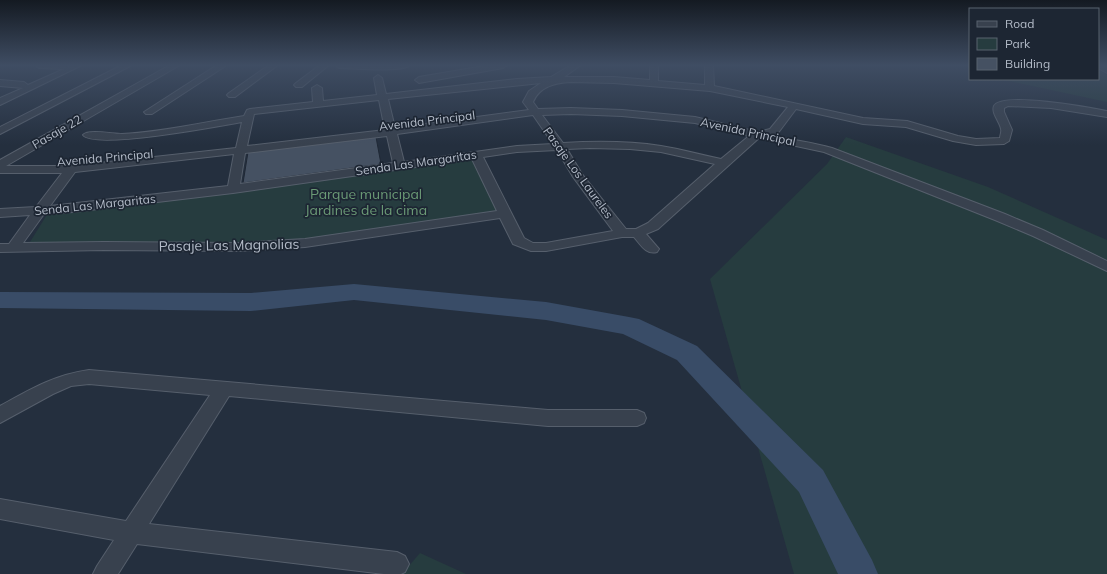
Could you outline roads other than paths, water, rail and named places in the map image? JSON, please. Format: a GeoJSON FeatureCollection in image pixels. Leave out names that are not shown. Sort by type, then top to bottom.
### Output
{"type":"FeatureCollection","features":[{"type":"Feature","properties":{"kind":"street"},"geometry":{"type":"LineString","coordinates":[[0,96],[9,92]]}},
{"type":"Feature","properties":{"kind":"street"},"geometry":{"type":"LineString","coordinates":[[0,102],[22,92]]}},
{"type":"Feature","properties":{"kind":"street"},"geometry":{"type":"LineString","coordinates":[[0,131],[76,92]]}},
{"type":"Feature","properties":{"kind":"street","name":"Pasaje 22"},"geometry":{"type":"LineString","coordinates":[[1,165],[129,92]]}},
{"type":"Feature","properties":{"kind":"street"},"geometry":{"type":"LineString","coordinates":[[149,112],[181,92]]}},
{"type":"Feature","properties":{"kind":"street"},"geometry":{"type":"LineString","coordinates":[[232,95],[236,92]]}},
{"type":"Feature","properties":{"kind":"street"},"geometry":{"type":"LineString","coordinates":[[317,92],[318,103]]}},
{"type":"Feature","properties":{"kind":"street"},"geometry":{"type":"LineString","coordinates":[[381,92],[399,165]]}},
{"type":"Feature","properties":{"kind":"street"},"geometry":{"type":"LineString","coordinates":[[233,189],[241,147],[250,112],[417,92]]}},
{"type":"Feature","properties":{"kind":"street"},"geometry":{"type":"LineString","coordinates":[[534,92],[528,102],[534,110]]}},
{"type":"Feature","properties":{"kind":"street"},"geometry":{"type":"LineString","coordinates":[[729,92],[863,121],[907,124],[957,139],[976,142],[1004,141],[1008,130],[999,112],[999,106],[1010,102],[1032,103],[1107,114]]}},
{"type":"Feature","properties":{"kind":"street"},"geometry":{"type":"LineString","coordinates":[[476,155],[518,241],[531,247],[546,247],[622,233],[638,233],[653,226],[756,135],[774,131],[794,105]]}},
{"type":"Feature","properties":{"kind":"street","name":"Avenida Principal"},"geometry":{"type":"LineString","coordinates":[[1,165],[75,165],[241,147],[534,110],[611,106],[669,111],[726,120],[792,136],[806,144]]}},
{"type":"Feature","properties":{"kind":"street","name":"Avenida Principal"},"geometry":{"type":"LineString","coordinates":[[534,110],[622,113],[670,117],[724,126],[786,142],[806,144]]}},
{"type":"Feature","properties":{"kind":"street","name":"Pasaje Los Laureles"},"geometry":{"type":"LineString","coordinates":[[534,110],[560,146],[577,175],[622,233]]}},
{"type":"Feature","properties":{"kind":"street"},"geometry":{"type":"LineString","coordinates":[[88,135],[120,137],[142,135],[248,118]]}},
{"type":"Feature","properties":{"kind":"street","name":"Senda Las Margaritas"},"geometry":{"type":"LineString","coordinates":[[0,213],[41,211],[233,189],[517,149],[560,146],[590,144],[661,149],[723,163]]}},
{"type":"Feature","properties":{"kind":"street"},"geometry":{"type":"LineString","coordinates":[[806,144],[828,150],[1000,217],[1038,233],[1107,267]]}},
{"type":"Feature","properties":{"kind":"street"},"geometry":{"type":"LineString","coordinates":[[6,248],[41,211],[65,176],[75,165]]}},
{"type":"Feature","properties":{"kind":"street","name":"Pasaje Las Magnolias"},"geometry":{"type":"LineString","coordinates":[[6,248],[104,246],[237,247],[305,243],[504,214]]}},
{"type":"Feature","properties":{"kind":"street"},"geometry":{"type":"LineString","coordinates":[[638,233],[652,249]]}},
{"type":"Feature","properties":{"kind":"street"},"geometry":{"type":"LineString","coordinates":[[0,415],[47,389],[69,380],[89,377],[548,418],[636,418]]}},
{"type":"Feature","properties":{"kind":"street"},"geometry":{"type":"LineString","coordinates":[[105,574],[224,389]]}},
{"type":"Feature","properties":{"kind":"street"},"geometry":{"type":"LineString","coordinates":[[0,509],[132,533],[397,564]]}},
{"type":"Feature","properties":{"kind":"waterway"},"geometry":{"type":"LineString","coordinates":[[0,300],[251,302],[354,292],[546,311],[629,326],[687,353],[811,481],[858,574]]}},
{"type":"Feature","properties":{"kind":"park label","name":"Parque municipal Jardines de la cima"},"geometry":{"type":"Point","coordinates":[366,202]}}]}
